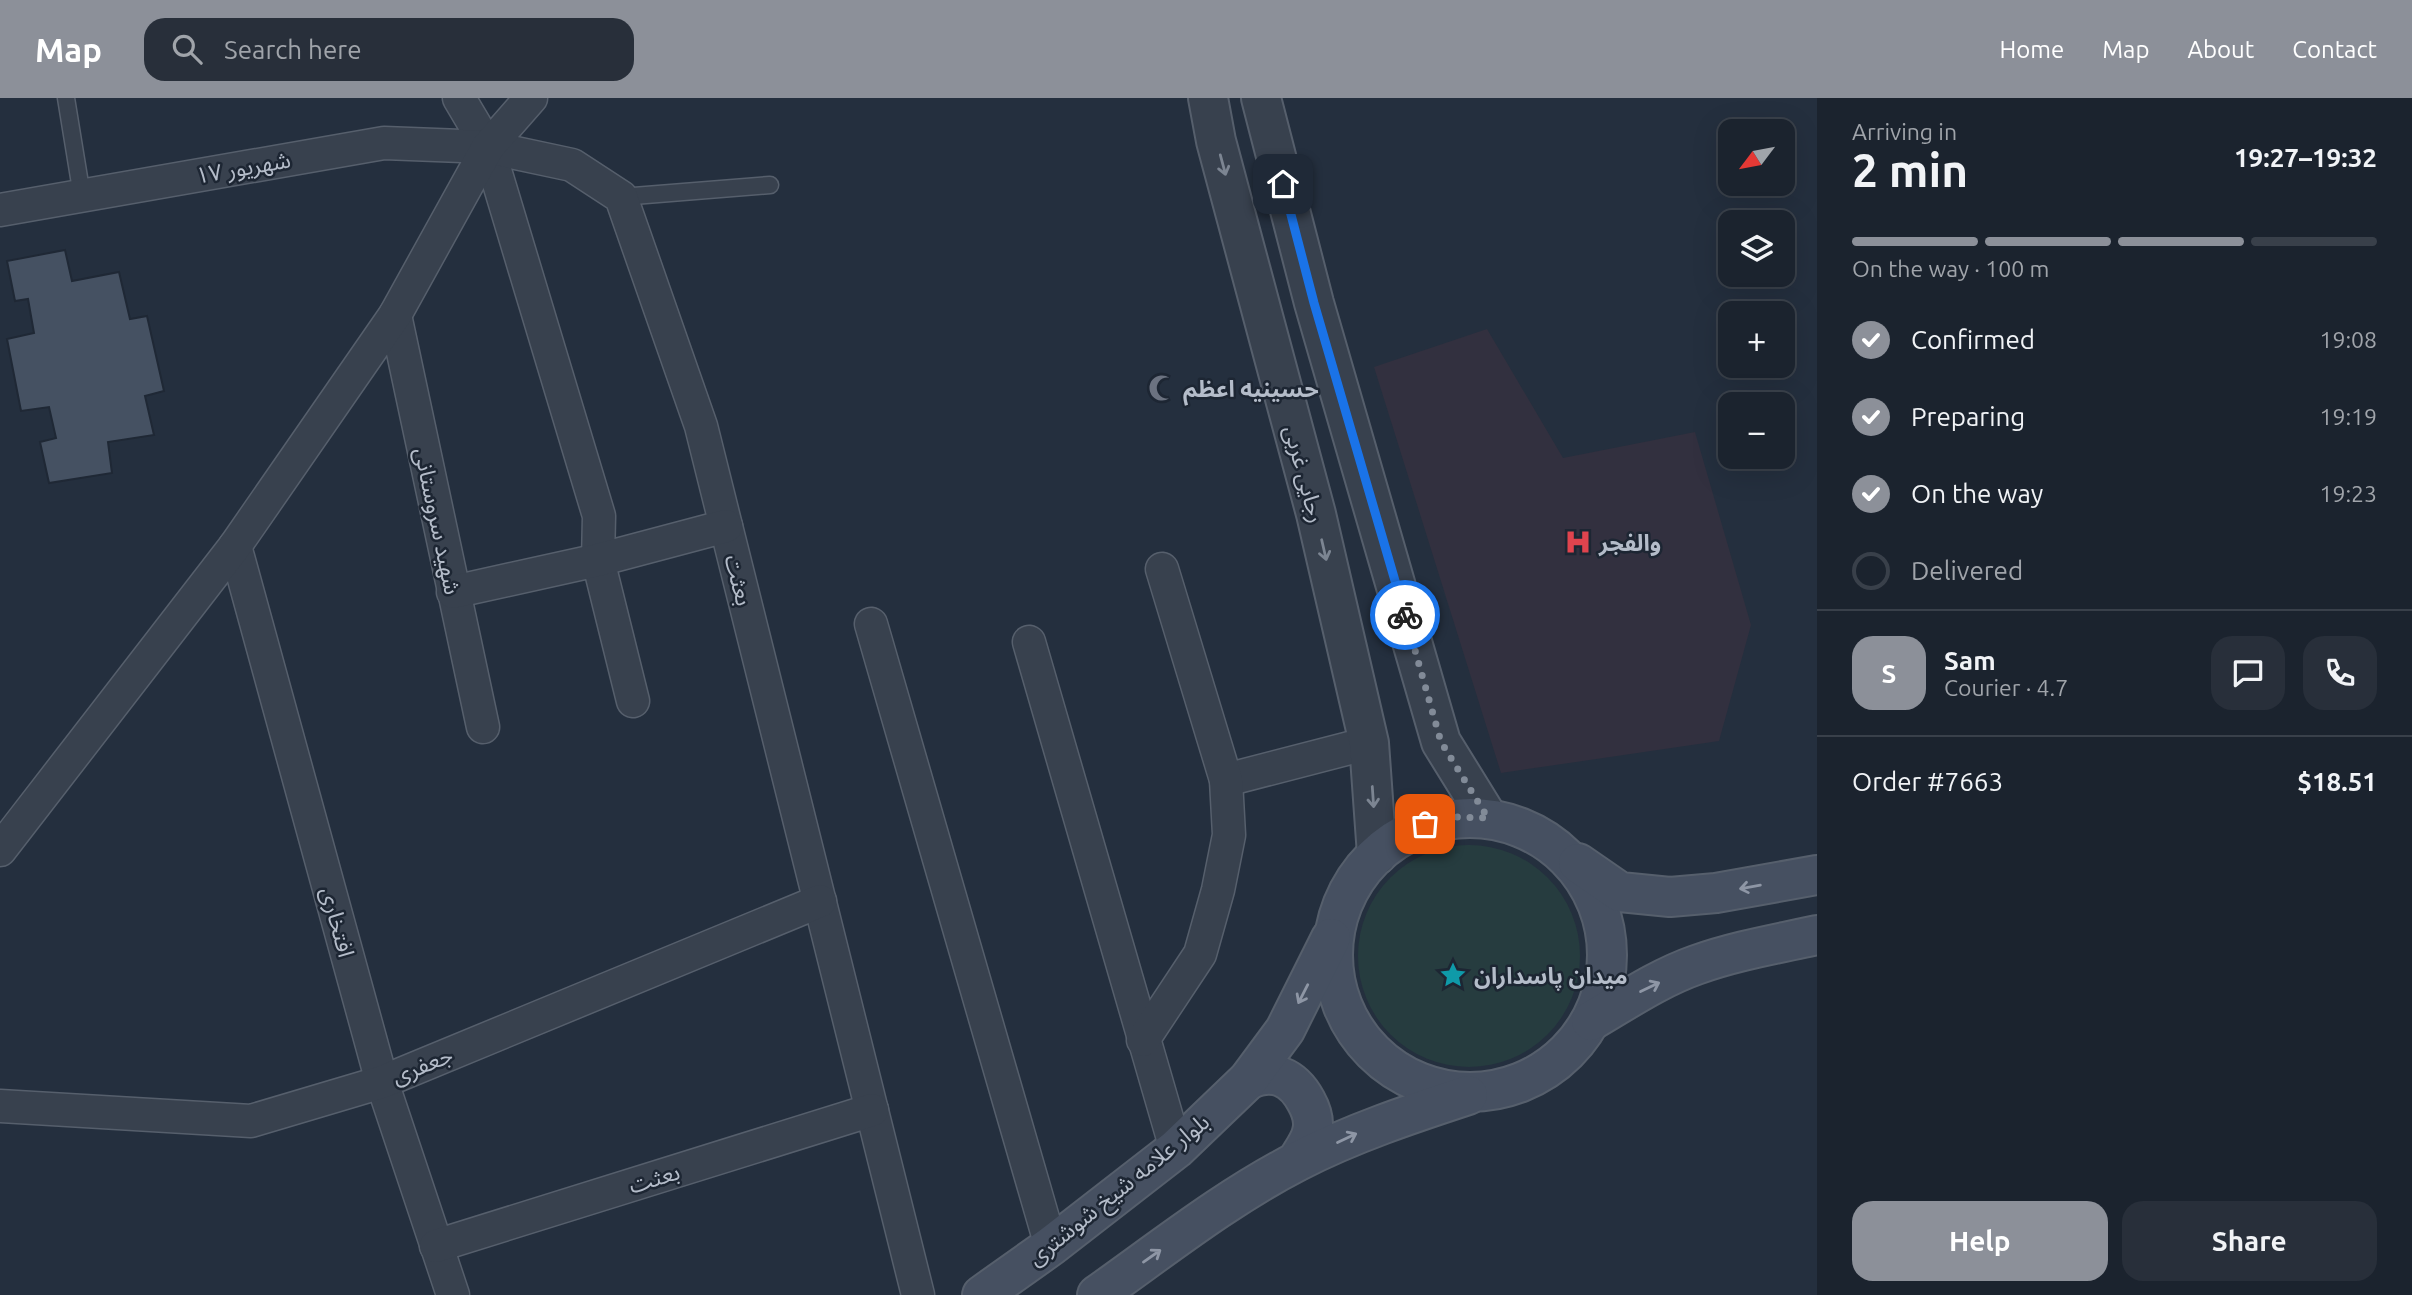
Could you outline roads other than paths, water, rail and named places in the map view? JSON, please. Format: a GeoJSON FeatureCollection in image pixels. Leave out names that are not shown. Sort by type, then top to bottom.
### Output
{"type":"FeatureCollection","features":[{"type":"Feature","properties":{"kind":"main road"},"geometry":{"type":"LineString","coordinates":[[1476,1093],[1436,1088],[1398,1073],[1367,1046],[1345,1012],[1334,974],[1334,933],[1345,896],[1367,863],[1396,838],[1425,824],[1456,817],[1488,818],[1523,828],[1620,892],[1670,897],[1716,893],[1817,875]]}},
{"type":"Feature","properties":{"kind":"main road"},"geometry":{"type":"LineString","coordinates":[[1097,1295],[1234,1198],[1297,1161],[1369,1128],[1476,1093],[1522,1083],[1562,1058],[1591,1021],[1605,985],[1608,946],[1600,908],[1582,874],[1555,847]]}},
{"type":"Feature","properties":{"kind":"main road","name":"بلوار علامه شیخ شوشتری"},"geometry":{"type":"LineString","coordinates":[[982,1295],[1051,1246],[1176,1149],[1248,1080],[1285,1030],[1334,933]]}},
{"type":"Feature","properties":{"kind":"main road"},"geometry":{"type":"LineString","coordinates":[[1591,1021],[1642,991],[1695,965],[1748,949],[1817,935]]}},
{"type":"Feature","properties":{"kind":"main road"},"geometry":{"type":"LineString","coordinates":[[1248,1080],[1258,1075],[1282,1076],[1300,1089],[1311,1109],[1312,1132],[1297,1161]]}},
{"type":"Feature","properties":{"kind":"street"},"geometry":{"type":"LineString","coordinates":[[459,98],[488,147],[599,516],[598,560],[633,701]]}},
{"type":"Feature","properties":{"kind":"street"},"geometry":{"type":"LineString","coordinates":[[0,850],[235,546],[395,315],[488,147],[531,98]]}},
{"type":"Feature","properties":{"kind":"street","name":"رجایی غربی"},"geometry":{"type":"LineString","coordinates":[[1208,98],[1216,141],[1316,514],[1369,743],[1377,855]]}},
{"type":"Feature","properties":{"kind":"street"},"geometry":{"type":"LineString","coordinates":[[1261,98],[1314,303],[1441,742],[1488,818]]}},
{"type":"Feature","properties":{"kind":"street","name":"۱۷ شهریور"},"geometry":{"type":"LineString","coordinates":[[0,210],[384,142],[488,147]]}},
{"type":"Feature","properties":{"kind":"street"},"geometry":{"type":"LineString","coordinates":[[488,147],[572,164],[621,197]]}},
{"type":"Feature","properties":{"kind":"street","name":"بعثت"},"geometry":{"type":"LineString","coordinates":[[621,197],[701,426],[918,1295]]}},
{"type":"Feature","properties":{"kind":"street","name":"شهید سروستانی"},"geometry":{"type":"LineString","coordinates":[[395,315],[483,727]]}},
{"type":"Feature","properties":{"kind":"street"},"geometry":{"type":"LineString","coordinates":[[453,592],[598,560],[726,526]]}},
{"type":"Feature","properties":{"kind":"street","name":"افتخاری"},"geometry":{"type":"LineString","coordinates":[[235,546],[382,1082],[453,1295]]}},
{"type":"Feature","properties":{"kind":"street"},"geometry":{"type":"LineString","coordinates":[[1143,1040],[1200,954],[1218,890],[1229,835],[1226,780],[1162,569]]}},
{"type":"Feature","properties":{"kind":"street"},"geometry":{"type":"LineString","coordinates":[[872,624],[1051,1246]]}},
{"type":"Feature","properties":{"kind":"street"},"geometry":{"type":"LineString","coordinates":[[1029,642],[1176,1149]]}},
{"type":"Feature","properties":{"kind":"street"},"geometry":{"type":"LineString","coordinates":[[1226,780],[1369,743]]}},
{"type":"Feature","properties":{"kind":"street","name":"جعفری"},"geometry":{"type":"LineString","coordinates":[[0,1106],[251,1121],[382,1082],[820,901]]}},
{"type":"Feature","properties":{"kind":"street","name":"بعثت"},"geometry":{"type":"LineString","coordinates":[[436,1246],[872,1110]]}},
{"type":"Feature","properties":{"kind":"lane"},"geometry":{"type":"LineString","coordinates":[[66,98],[82,196]]}},
{"type":"Feature","properties":{"kind":"lane"},"geometry":{"type":"LineString","coordinates":[[621,197],[770,185]]}},
{"type":"Feature","properties":{"kind":"place","name":"حسینیه اعظم"},"geometry":{"type":"Point","coordinates":[1162,388]}},
{"type":"Feature","properties":{"kind":"place","name":"والفجر"},"geometry":{"type":"Point","coordinates":[1578,542]}},
{"type":"Feature","properties":{"kind":"place","name":"میدان پاسداران"},"geometry":{"type":"Point","coordinates":[1453,975]}}]}
